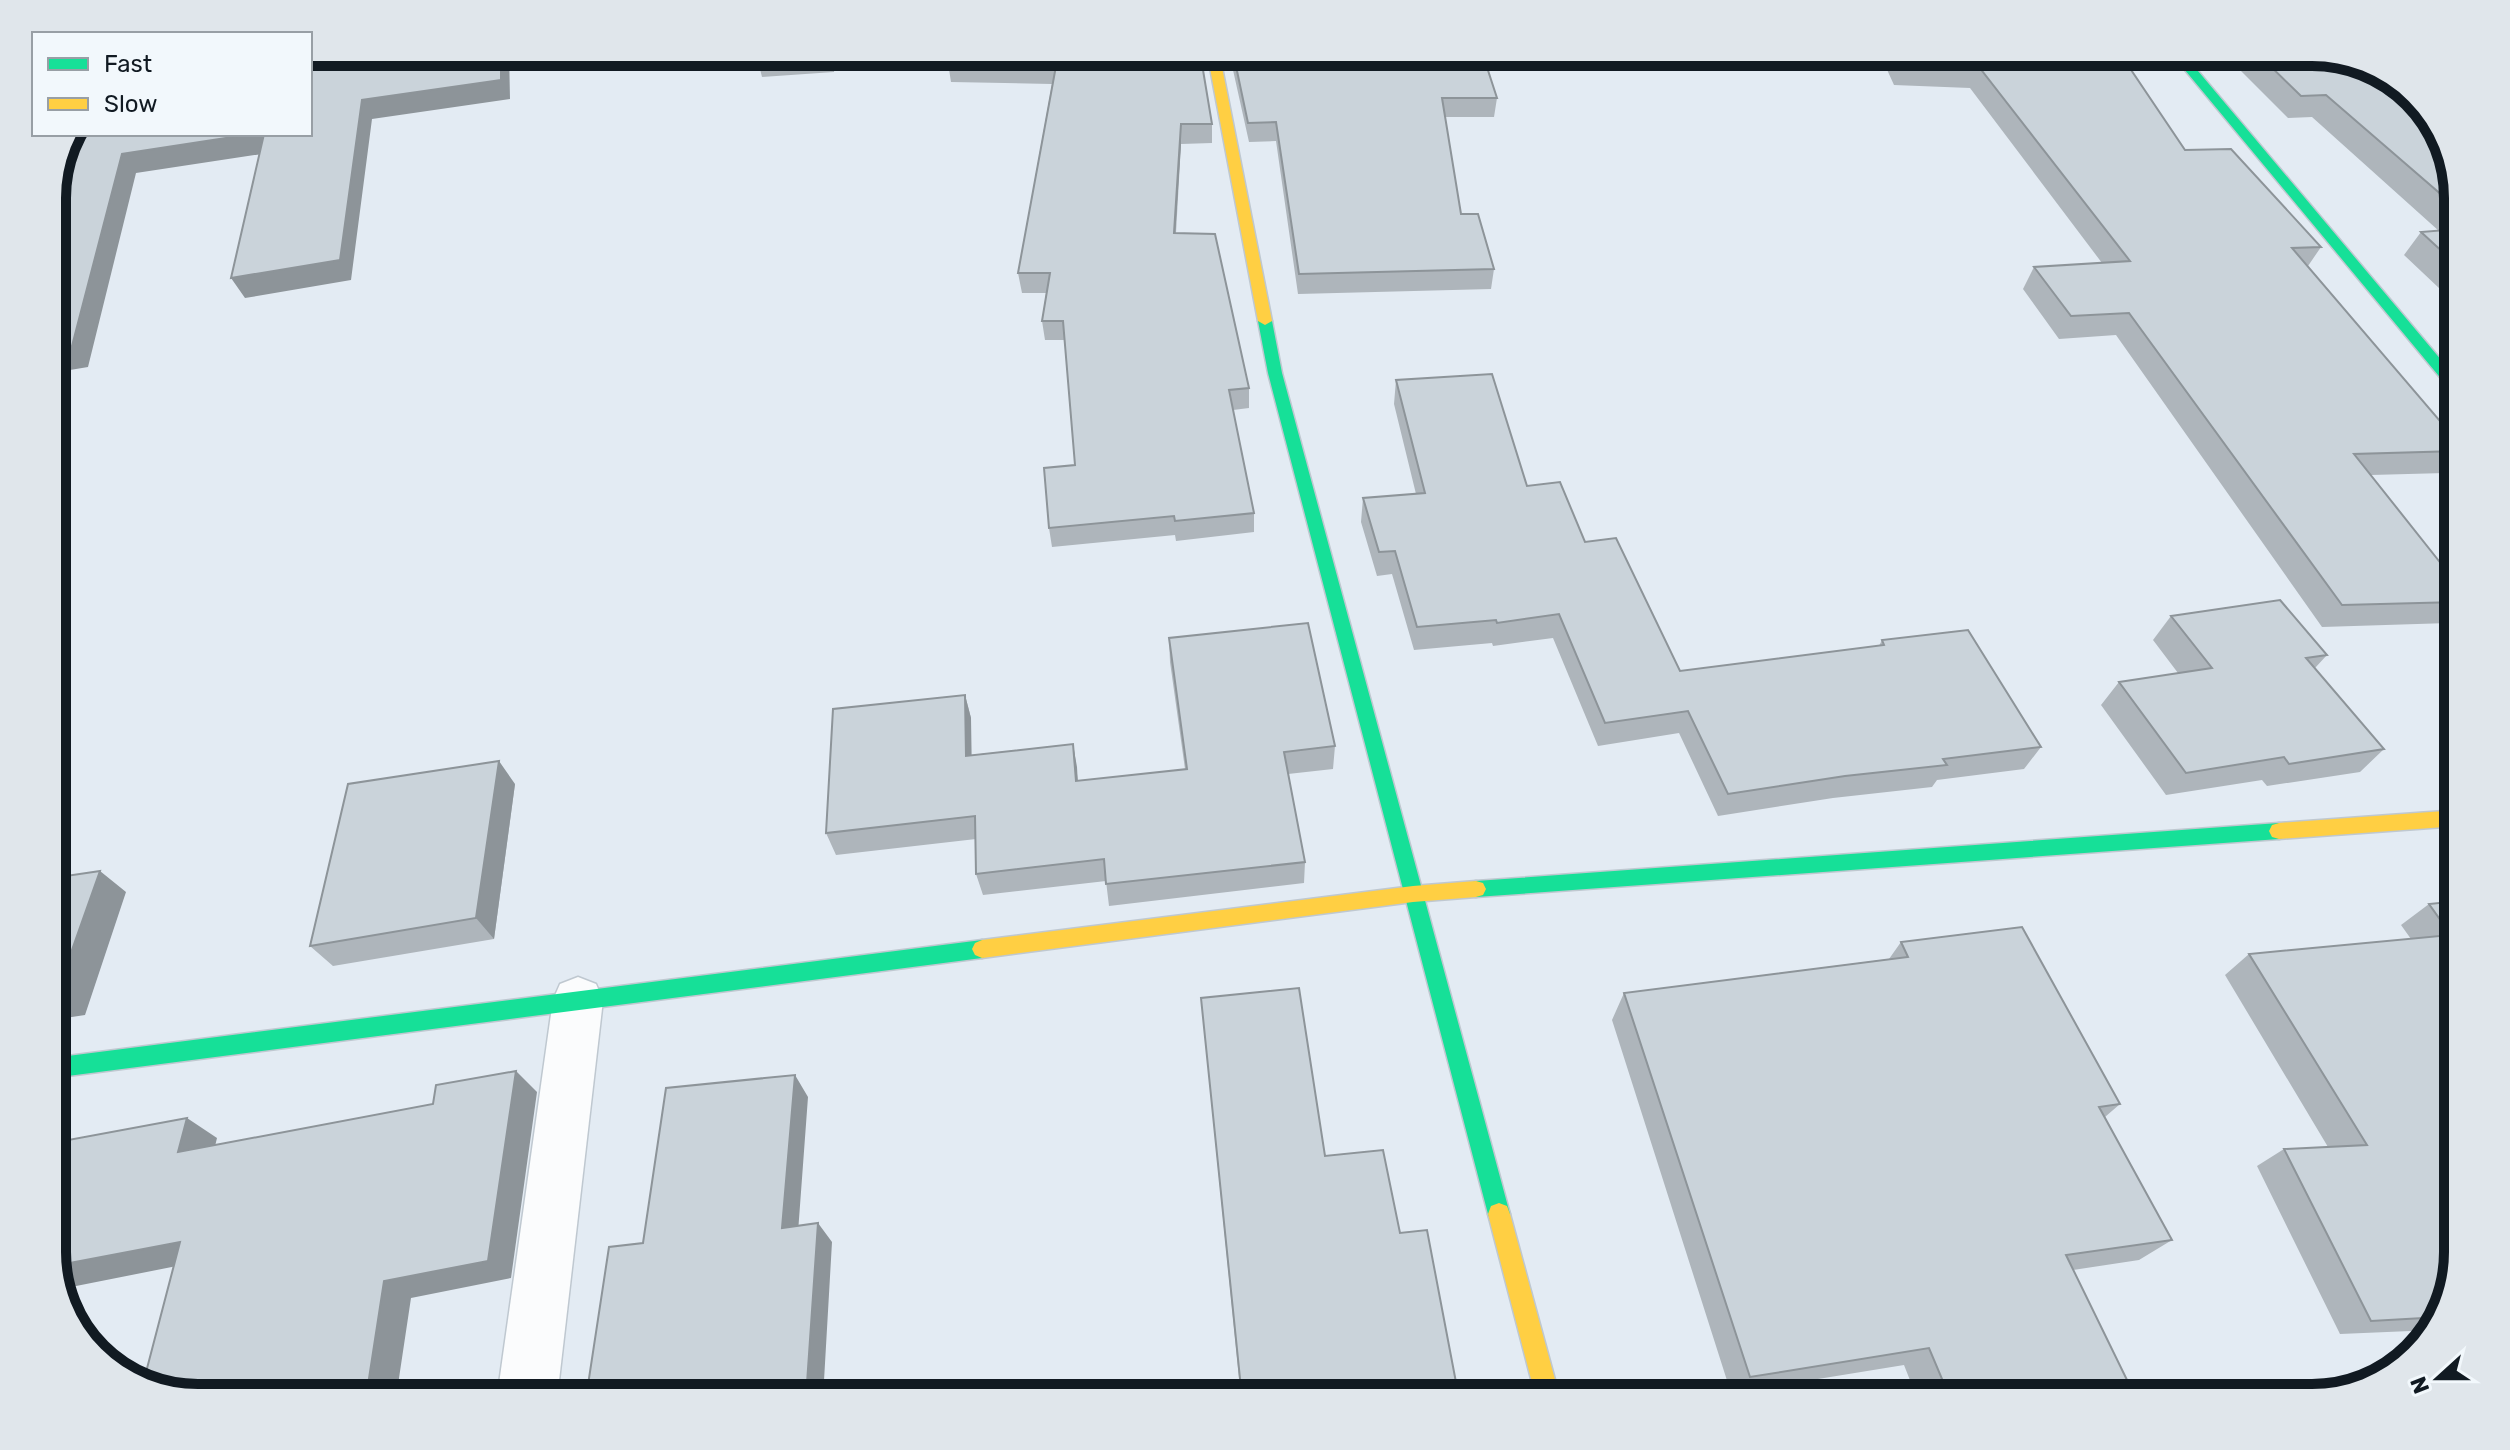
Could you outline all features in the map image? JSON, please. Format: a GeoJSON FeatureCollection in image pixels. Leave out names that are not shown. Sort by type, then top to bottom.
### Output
{"type":"FeatureCollection","features":[{"type":"Feature","properties":{"kind":"street"},"geometry":{"type":"LineString","coordinates":[[1216,66],[1275,373],[1544,1384]]}},
{"type":"Feature","properties":{"kind":"street"},"geometry":{"type":"LineString","coordinates":[[2188,66],[2444,373]]}},
{"type":"Feature","properties":{"kind":"street"},"geometry":{"type":"LineString","coordinates":[[66,1066],[1413,894],[2444,819]]}},
{"type":"Feature","properties":{"kind":"street"},"geometry":{"type":"LineString","coordinates":[[529,1384],[578,1000]]}},
{"type":"Feature","properties":{"kind":"building"},"geometry":{"type":"Polygon","coordinates":[[[312,66],[501,66],[501,80],[362,100],[340,260],[231,278],[264,136],[312,136],[312,66]]]}},
{"type":"Feature","properties":{"kind":"building"},"geometry":{"type":"Polygon","coordinates":[[[1056,66],[1202,66],[1212,124],[1181,124],[1174,233],[1215,234],[1249,388],[1229,390],[1254,513],[1175,521],[1174,516],[1049,528],[1044,468],[1075,465],[1063,321],[1042,321],[1050,273],[1018,273],[1056,66]]]}},
{"type":"Feature","properties":{"kind":"building"},"geometry":{"type":"Polygon","coordinates":[[[1236,66],[1487,66],[1497,98],[1442,98],[1461,214],[1478,214],[1494,269],[1299,274],[1276,122],[1248,123],[1236,66]]]}},
{"type":"Feature","properties":{"kind":"building"},"geometry":{"type":"Polygon","coordinates":[[[1960,66],[2128,66],[2185,150],[2231,149],[2321,247],[2292,248],[2444,426],[2444,451],[2354,454],[2444,567],[2444,602],[2342,605],[2129,313],[2071,316],[2034,267],[2130,261],[1979,67],[1960,66]]]}},
{"type":"Feature","properties":{"kind":"building"},"geometry":{"type":"Polygon","coordinates":[[[2270,66],[2346,70],[2392,93],[2422,125],[2430,140],[2437,155],[2444,197],[2326,95],[2301,96],[2270,66]]]}},
{"type":"Feature","properties":{"kind":"building"},"geometry":{"type":"Polygon","coordinates":[[[82,136],[239,136],[122,154],[72,346],[66,347],[66,189],[70,164],[82,136]]]}},
{"type":"Feature","properties":{"kind":"building"},"geometry":{"type":"Polygon","coordinates":[[[2444,230],[2444,253],[2421,232],[2444,230]]]}},
{"type":"Feature","properties":{"kind":"building"},"geometry":{"type":"Polygon","coordinates":[[[1492,374],[1527,486],[1560,482],[1585,542],[1616,538],[1680,671],[1884,645],[1882,640],[1968,630],[2041,747],[1943,759],[1947,765],[1845,776],[1728,794],[1688,711],[1605,723],[1559,614],[1497,623],[1496,620],[1417,627],[1395,551],[1379,552],[1363,498],[1425,493],[1396,380],[1492,374]]]}},
{"type":"Feature","properties":{"kind":"building"},"geometry":{"type":"Polygon","coordinates":[[[2280,600],[2327,655],[2306,658],[2384,749],[2289,764],[2284,757],[2186,773],[2119,682],[2212,668],[2171,616],[2280,600]]]}},
{"type":"Feature","properties":{"kind":"building"},"geometry":{"type":"Polygon","coordinates":[[[1308,623],[1335,746],[1284,752],[1305,862],[1106,884],[1104,859],[976,874],[975,816],[826,833],[833,709],[965,695],[966,756],[1073,744],[1076,781],[1187,769],[1169,638],[1308,623]]]}},
{"type":"Feature","properties":{"kind":"building"},"geometry":{"type":"Polygon","coordinates":[[[499,761],[476,918],[310,946],[348,784],[499,761]]]}},
{"type":"Feature","properties":{"kind":"building"},"geometry":{"type":"Polygon","coordinates":[[[100,871],[66,967],[66,876],[100,871]]]}},
{"type":"Feature","properties":{"kind":"building"},"geometry":{"type":"Polygon","coordinates":[[[2444,902],[2444,925],[2429,904],[2444,902]]]}},
{"type":"Feature","properties":{"kind":"building"},"geometry":{"type":"Polygon","coordinates":[[[2022,927],[2120,1104],[2099,1107],[2172,1240],[2066,1255],[2128,1382],[1944,1384],[1929,1348],[1750,1377],[1624,993],[1908,957],[1901,942],[2022,927]]]}},
{"type":"Feature","properties":{"kind":"building"},"geometry":{"type":"Polygon","coordinates":[[[2444,936],[2444,1252],[2440,1286],[2426,1318],[2371,1321],[2284,1149],[2367,1145],[2249,954],[2444,936]]]}},
{"type":"Feature","properties":{"kind":"building"},"geometry":{"type":"Polygon","coordinates":[[[1299,988],[1325,1156],[1383,1150],[1400,1233],[1427,1230],[1456,1384],[1241,1384],[1201,998],[1299,988]]]}},
{"type":"Feature","properties":{"kind":"building"},"geometry":{"type":"Polygon","coordinates":[[[516,1071],[488,1261],[384,1281],[368,1384],[198,1384],[164,1380],[147,1374],[180,1242],[66,1264],[66,1140],[187,1118],[178,1152],[433,1104],[436,1085],[516,1071]]]}},
{"type":"Feature","properties":{"kind":"building"},"geometry":{"type":"Polygon","coordinates":[[[795,1075],[782,1228],[818,1223],[807,1384],[588,1384],[609,1247],[643,1243],[666,1088],[795,1075]]]}},
{"type":"Feature","properties":{"kind":"traffic: fast"},"geometry":{"type":"LineString","coordinates":[[2188,66],[2444,373]]}},
{"type":"Feature","properties":{"kind":"traffic: fast"},"geometry":{"type":"LineString","coordinates":[[1265,321],[1275,373],[1499,1214]]}},
{"type":"Feature","properties":{"kind":"traffic: fast"},"geometry":{"type":"LineString","coordinates":[[1476,889],[2279,831]]}},
{"type":"Feature","properties":{"kind":"traffic: fast"},"geometry":{"type":"LineString","coordinates":[[66,1066],[982,949]]}},
{"type":"Feature","properties":{"kind":"traffic: slow"},"geometry":{"type":"LineString","coordinates":[[1216,66],[1265,321]]}},
{"type":"Feature","properties":{"kind":"traffic: slow"},"geometry":{"type":"LineString","coordinates":[[2279,831],[2444,819]]}},
{"type":"Feature","properties":{"kind":"traffic: slow"},"geometry":{"type":"LineString","coordinates":[[982,949],[1413,894],[1476,889]]}},
{"type":"Feature","properties":{"kind":"traffic: slow"},"geometry":{"type":"LineString","coordinates":[[1499,1214],[1544,1384]]}}]}
